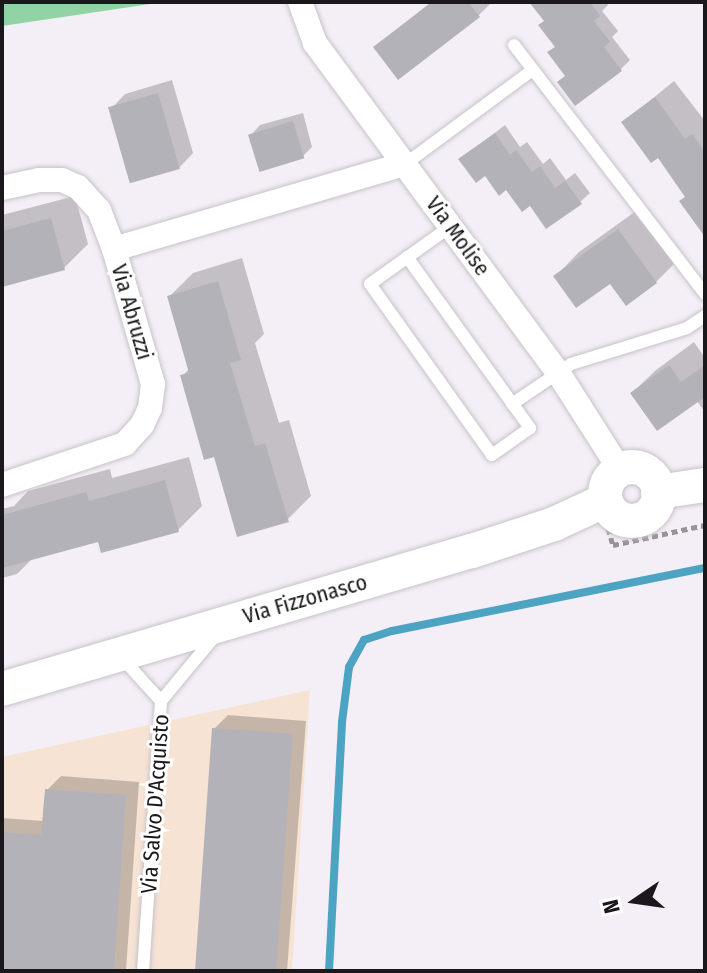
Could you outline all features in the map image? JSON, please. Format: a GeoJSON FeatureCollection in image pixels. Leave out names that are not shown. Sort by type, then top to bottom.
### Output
{"type":"FeatureCollection","features":[{"type":"Feature","properties":{"kind":"main road"},"geometry":{"type":"LineString","coordinates":[[637,467],[646,471],[658,492],[648,515],[632,521],[615,515],[606,500],[607,482],[620,470],[637,467]]}},
{"type":"Feature","properties":{"kind":"main road"},"geometry":{"type":"LineString","coordinates":[[658,492],[705,485]]}},
{"type":"Feature","properties":{"kind":"main road","name":"Via Fizzonasco"},"geometry":{"type":"LineString","coordinates":[[2,689],[472,551],[554,524],[606,500]]}},
{"type":"Feature","properties":{"kind":"street","name":"Via Molise"},"geometry":{"type":"LineString","coordinates":[[300,2],[315,43],[557,371],[620,470]]}},
{"type":"Feature","properties":{"kind":"street","name":"Via Abruzzi"},"geometry":{"type":"LineString","coordinates":[[2,485],[125,444],[142,425],[150,408],[153,384],[114,249],[405,164]]}},
{"type":"Feature","properties":{"kind":"street"},"geometry":{"type":"LineString","coordinates":[[2,188],[39,180],[62,180],[78,187],[99,210],[114,249]]}},
{"type":"Feature","properties":{"kind":"lane"},"geometry":{"type":"LineString","coordinates":[[514,45],[705,294]]}},
{"type":"Feature","properties":{"kind":"lane"},"geometry":{"type":"LineString","coordinates":[[405,164],[531,71]]}},
{"type":"Feature","properties":{"kind":"lane"},"geometry":{"type":"LineString","coordinates":[[407,257],[530,428],[492,455],[370,284],[407,257],[451,226]]}},
{"type":"Feature","properties":{"kind":"lane"},"geometry":{"type":"LineString","coordinates":[[512,404],[557,371],[588,357],[687,328],[705,316]]}},
{"type":"Feature","properties":{"kind":"lane"},"geometry":{"type":"LineString","coordinates":[[161,701],[227,621]]}},
{"type":"Feature","properties":{"kind":"lane","name":"Via Salvo D'Acquisto"},"geometry":{"type":"LineString","coordinates":[[118,654],[161,701],[143,971]]}},
{"type":"Feature","properties":{"kind":"path"},"geometry":{"type":"LineString","coordinates":[[613,545],[705,525]]}},
{"type":"Feature","properties":{"kind":"shaded area"},"geometry":{"type":"Polygon","coordinates":[[[310,690],[292,971],[2,971],[2,757],[310,690]]]}},
{"type":"Feature","properties":{"kind":"green space"},"geometry":{"type":"Polygon","coordinates":[[[2,2],[164,2],[2,26],[2,2]]]}},
{"type":"Feature","properties":{"kind":"building"},"geometry":{"type":"Polygon","coordinates":[[[432,2],[468,2],[480,17],[398,80],[373,47],[432,2]]]}},
{"type":"Feature","properties":{"kind":"building"},"geometry":{"type":"Polygon","coordinates":[[[529,2],[590,2],[600,16],[594,21],[610,42],[604,47],[622,71],[575,106],[557,82],[565,76],[547,52],[555,47],[538,25],[544,21],[529,2]]]}},
{"type":"Feature","properties":{"kind":"building"},"geometry":{"type":"Polygon","coordinates":[[[158,93],[180,169],[130,183],[108,107],[158,93]]]}},
{"type":"Feature","properties":{"kind":"building"},"geometry":{"type":"Polygon","coordinates":[[[655,97],[685,139],[692,134],[705,152],[705,237],[679,201],[685,197],[658,158],[651,163],[621,122],[655,97]]]}},
{"type":"Feature","properties":{"kind":"building"},"geometry":{"type":"Polygon","coordinates":[[[293,121],[304,158],[259,172],[248,135],[293,121]]]}},
{"type":"Feature","properties":{"kind":"building"},"geometry":{"type":"Polygon","coordinates":[[[495,133],[510,155],[516,150],[532,172],[540,166],[555,188],[565,181],[582,204],[546,229],[530,206],[522,212],[506,190],[499,196],[485,176],[476,183],[458,159],[495,133]]]}},
{"type":"Feature","properties":{"kind":"building"},"geometry":{"type":"Polygon","coordinates":[[[51,218],[65,270],[2,287],[2,231],[51,218]]]}},
{"type":"Feature","properties":{"kind":"building"},"geometry":{"type":"Polygon","coordinates":[[[618,229],[657,283],[626,306],[610,284],[576,308],[553,276],[618,229]]]}},
{"type":"Feature","properties":{"kind":"building"},"geometry":{"type":"Polygon","coordinates":[[[218,281],[241,360],[230,363],[255,446],[265,443],[289,522],[237,537],[214,457],[204,460],[180,375],[189,373],[167,296],[218,281]]]}},
{"type":"Feature","properties":{"kind":"building"},"geometry":{"type":"Polygon","coordinates":[[[669,365],[681,382],[705,365],[705,397],[657,431],[630,393],[669,365]]]}},
{"type":"Feature","properties":{"kind":"building"},"geometry":{"type":"Polygon","coordinates":[[[165,480],[179,532],[101,553],[98,542],[2,568],[2,515],[86,492],[89,501],[165,480]]]}},
{"type":"Feature","properties":{"kind":"building"},"geometry":{"type":"Polygon","coordinates":[[[212,728],[293,734],[276,971],[195,971],[212,728]]]}},
{"type":"Feature","properties":{"kind":"building"},"geometry":{"type":"Polygon","coordinates":[[[45,789],[126,795],[114,971],[2,971],[2,832],[41,835],[45,789]]]}},
{"type":"Feature","properties":{"kind":"waterway"},"geometry":{"type":"LineString","coordinates":[[329,971],[342,722],[349,667],[364,640],[392,631],[705,568]]}}]}
